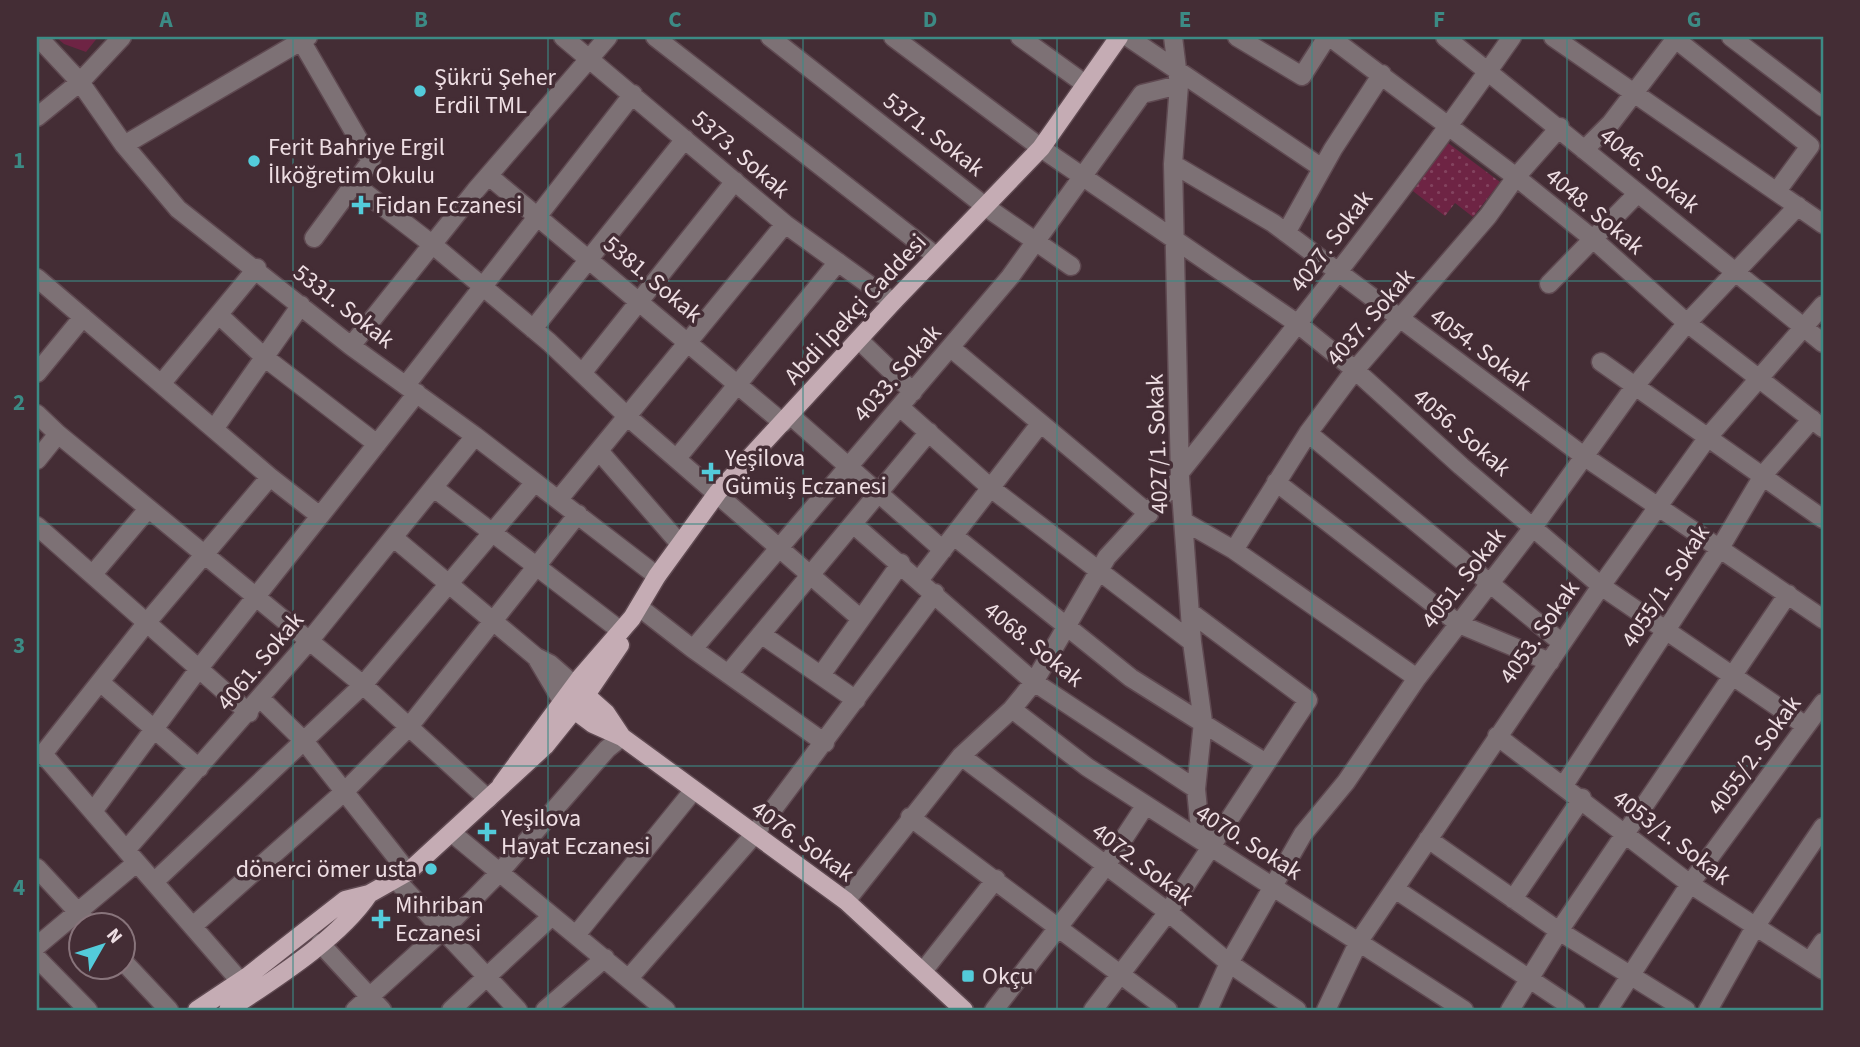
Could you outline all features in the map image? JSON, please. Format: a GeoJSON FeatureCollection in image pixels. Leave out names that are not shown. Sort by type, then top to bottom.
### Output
{"type":"FeatureCollection","features":[{"type":"Feature","properties":{"kind":"main road","name":"Abdi İpekçi Caddesi"},"geometry":{"type":"LineString","coordinates":[[197,1010],[240,981],[345,900],[369,894],[403,876],[501,785],[531,761],[562,699],[580,690],[620,645],[631,619],[657,576],[718,492],[936,256],[1041,148],[1119,37]]}},
{"type":"Feature","properties":{"kind":"main road","name":"4076. Sokak"},"geometry":{"type":"LineString","coordinates":[[595,670],[601,721]]}},
{"type":"Feature","properties":{"kind":"main road","name":"4076. Sokak"},"geometry":{"type":"LineString","coordinates":[[580,690],[601,721],[753,836],[846,901],[924,970],[964,1010]]}},
{"type":"Feature","properties":{"kind":"main road"},"geometry":{"type":"LineString","coordinates":[[562,699],[601,721]]}},
{"type":"Feature","properties":{"kind":"main road"},"geometry":{"type":"LineString","coordinates":[[545,735],[601,721]]}},
{"type":"Feature","properties":{"kind":"main road","name":"Abdi İpekçi Caddesi"},"geometry":{"type":"LineString","coordinates":[[228,1010],[320,943],[357,912],[369,894]]}},
{"type":"Feature","properties":{"kind":"street","name":"5331. Sokak"},"geometry":{"type":"LineString","coordinates":[[38,37],[80,82],[124,145],[178,208],[257,268],[351,346],[559,499],[657,576]]}},
{"type":"Feature","properties":{"kind":"street"},"geometry":{"type":"LineString","coordinates":[[37,117],[80,82],[122,37]]}},
{"type":"Feature","properties":{"kind":"street","name":"5373. Sokak"},"geometry":{"type":"LineString","coordinates":[[563,37],[785,224],[893,302]]}},
{"type":"Feature","properties":{"kind":"street"},"geometry":{"type":"LineString","coordinates":[[351,346],[489,176],[608,37]]}},
{"type":"Feature","properties":{"kind":"street"},"geometry":{"type":"LineString","coordinates":[[655,37],[936,256]]}},
{"type":"Feature","properties":{"kind":"street","name":"5371. Sokak"},"geometry":{"type":"LineString","coordinates":[[771,37],[986,207],[1071,266]]}},
{"type":"Feature","properties":{"kind":"street","name":"4056. Sokak"},"geometry":{"type":"LineString","coordinates":[[893,37],[1041,148],[1298,324],[1355,370],[1461,466],[1601,586],[1667,628],[1806,726]]}},
{"type":"Feature","properties":{"kind":"street"},"geometry":{"type":"LineString","coordinates":[[1020,37],[1085,83]]}},
{"type":"Feature","properties":{"kind":"street"},"geometry":{"type":"LineString","coordinates":[[1128,37],[1178,78],[1322,167]]}},
{"type":"Feature","properties":{"kind":"street","name":"4027/1. Sokak"},"geometry":{"type":"LineString","coordinates":[[1173,37],[1178,78],[1173,164],[1181,474],[1192,642],[1203,722],[1196,789],[1199,820],[1210,847]]}},
{"type":"Feature","properties":{"kind":"street","name":"4048. Sokak"},"geometry":{"type":"LineString","coordinates":[[1237,37],[1302,76],[1329,37],[1382,74],[1516,177],[1593,239],[1687,323],[1818,424]]}},
{"type":"Feature","properties":{"kind":"street","name":"4046. Sokak"},"geometry":{"type":"LineString","coordinates":[[1445,37],[1560,127],[1584,150],[1823,343]]}},
{"type":"Feature","properties":{"kind":"street","name":"4027. Sokak"},"geometry":{"type":"LineString","coordinates":[[846,901],[961,756],[1012,709],[1034,682],[1107,557],[1149,514],[1298,324],[1449,127],[1512,37]]}},
{"type":"Feature","properties":{"kind":"street"},"geometry":{"type":"LineString","coordinates":[[1553,37],[1823,224]]}},
{"type":"Feature","properties":{"kind":"street"},"geometry":{"type":"LineString","coordinates":[[1584,150],[1611,122],[1675,37],[1811,146],[1777,191]]}},
{"type":"Feature","properties":{"kind":"street"},"geometry":{"type":"LineString","coordinates":[[1731,37],[1823,107]]}},
{"type":"Feature","properties":{"kind":"street"},"geometry":{"type":"LineString","coordinates":[[124,145],[303,39],[371,161],[314,238]]}},
{"type":"Feature","properties":{"kind":"street"},"geometry":{"type":"LineString","coordinates":[[1286,233],[1322,167],[1382,74]]}},
{"type":"Feature","properties":{"kind":"street","name":"4033. Sokak"},"geometry":{"type":"LineString","coordinates":[[693,649],[847,465],[901,408],[951,348],[1036,242],[1142,94],[1178,78]]}},
{"type":"Feature","properties":{"kind":"street"},"geometry":{"type":"LineString","coordinates":[[94,810],[200,667],[377,444],[411,389],[484,287],[633,94]]}},
{"type":"Feature","properties":{"kind":"street","name":"4037. Sokak"},"geometry":{"type":"LineString","coordinates":[[1234,550],[1308,433],[1355,370],[1488,216],[1516,177],[1560,127]]}},
{"type":"Feature","properties":{"kind":"street"},"geometry":{"type":"LineString","coordinates":[[533,329],[685,139]]}},
{"type":"Feature","properties":{"kind":"street","name":"4054. Sokak"},"geometry":{"type":"LineString","coordinates":[[1173,164],[1286,233],[1585,457],[1823,619]]}},
{"type":"Feature","properties":{"kind":"street","name":"5381. Sokak"},"geometry":{"type":"LineString","coordinates":[[489,176],[738,384],[879,492],[1068,624],[1131,678],[1266,762]]}},
{"type":"Feature","properties":{"kind":"street"},"geometry":{"type":"LineString","coordinates":[[583,372],[735,181]]}},
{"type":"Feature","properties":{"kind":"street"},"geometry":{"type":"LineString","coordinates":[[355,185],[433,245],[533,329],[583,372],[628,417],[718,492],[861,619]]}},
{"type":"Feature","properties":{"kind":"street"},"geometry":{"type":"LineString","coordinates":[[1549,284],[1638,193]]}},
{"type":"Feature","properties":{"kind":"street","name":"4051. Sokak"},"geometry":{"type":"LineString","coordinates":[[1208,1010],[1230,963],[1303,834],[1346,782],[1417,678],[1488,582],[1534,526],[1634,386],[1687,323],[1798,206]]}},
{"type":"Feature","properties":{"kind":"street"},"geometry":{"type":"LineString","coordinates":[[559,499],[690,343],[785,224]]}},
{"type":"Feature","properties":{"kind":"street"},"geometry":{"type":"LineString","coordinates":[[677,458],[838,262]]}},
{"type":"Feature","properties":{"kind":"street"},"geometry":{"type":"LineString","coordinates":[[161,384],[257,268]]}},
{"type":"Feature","properties":{"kind":"street"},"geometry":{"type":"LineString","coordinates":[[37,278],[270,477],[320,516]]}},
{"type":"Feature","properties":{"kind":"street"},"geometry":{"type":"LineString","coordinates":[[214,429],[300,305]]}},
{"type":"Feature","properties":{"kind":"street","name":"4053. Sokak"},"geometry":{"type":"LineString","coordinates":[[1326,1010],[1359,942],[1601,586],[1708,437],[1823,305]]}},
{"type":"Feature","properties":{"kind":"street"},"geometry":{"type":"LineString","coordinates":[[219,315],[264,357],[377,444]]}},
{"type":"Feature","properties":{"kind":"street"},"geometry":{"type":"LineString","coordinates":[[37,373],[83,317]]}},
{"type":"Feature","properties":{"kind":"street"},"geometry":{"type":"LineString","coordinates":[[859,340],[913,392]]}},
{"type":"Feature","properties":{"kind":"street"},"geometry":{"type":"LineString","coordinates":[[951,348],[1149,514]]}},
{"type":"Feature","properties":{"kind":"street"},"geometry":{"type":"LineString","coordinates":[[1601,362],[1765,474],[1823,519]]}},
{"type":"Feature","properties":{"kind":"street"},"geometry":{"type":"LineString","coordinates":[[901,408],[992,489],[1192,642]]}},
{"type":"Feature","properties":{"kind":"street"},"geometry":{"type":"LineString","coordinates":[[37,414],[58,435],[363,685],[488,799]]}},
{"type":"Feature","properties":{"kind":"street"},"geometry":{"type":"LineString","coordinates":[[920,579],[1040,424]]}},
{"type":"Feature","properties":{"kind":"street","name":"4055/1. Sokak"},"geometry":{"type":"LineString","coordinates":[[1564,785],[1720,548],[1765,474],[1818,424]]}},
{"type":"Feature","properties":{"kind":"street"},"geometry":{"type":"LineString","coordinates":[[728,674],[929,432]]}},
{"type":"Feature","properties":{"kind":"street"},"geometry":{"type":"LineString","coordinates":[[1308,433],[1562,643]]}},
{"type":"Feature","properties":{"kind":"street"},"geometry":{"type":"LineString","coordinates":[[37,460],[58,435]]}},
{"type":"Feature","properties":{"kind":"street","name":"4061. Sokak"},"geometry":{"type":"LineString","coordinates":[[91,911],[199,768],[310,640],[475,436]]}},
{"type":"Feature","properties":{"kind":"street"},"geometry":{"type":"LineString","coordinates":[[599,452],[680,544]]}},
{"type":"Feature","properties":{"kind":"street"},"geometry":{"type":"LineString","coordinates":[[240,981],[155,881],[130,857],[94,810],[40,754],[270,477]]}},
{"type":"Feature","properties":{"kind":"street"},"geometry":{"type":"LineString","coordinates":[[155,881],[363,685],[535,482]]}},
{"type":"Feature","properties":{"kind":"street"},"geometry":{"type":"LineString","coordinates":[[1276,482],[1459,624],[1550,662]]}},
{"type":"Feature","properties":{"kind":"street"},"geometry":{"type":"LineString","coordinates":[[433,488],[536,566],[631,619],[693,649],[825,743]]}},
{"type":"Feature","properties":{"kind":"street"},"geometry":{"type":"LineString","coordinates":[[93,574],[148,509]]}},
{"type":"Feature","properties":{"kind":"street"},"geometry":{"type":"LineString","coordinates":[[193,926],[345,791],[408,728],[578,514]]}},
{"type":"Feature","properties":{"kind":"street"},"geometry":{"type":"LineString","coordinates":[[1185,522],[1234,550],[1417,678]]}},
{"type":"Feature","properties":{"kind":"street","name":"4068. Sokak"},"geometry":{"type":"LineString","coordinates":[[853,524],[920,579],[1034,682],[1196,789]]}},
{"type":"Feature","properties":{"kind":"street"},"geometry":{"type":"LineString","coordinates":[[37,526],[200,667],[305,741],[345,791],[442,931],[518,1010]]}},
{"type":"Feature","properties":{"kind":"street"},"geometry":{"type":"LineString","coordinates":[[394,538],[536,657],[570,675],[595,670]]}},
{"type":"Feature","properties":{"kind":"street"},"geometry":{"type":"LineString","coordinates":[[821,675],[901,564]]}},
{"type":"Feature","properties":{"kind":"street"},"geometry":{"type":"LineString","coordinates":[[629,978],[753,836],[935,593]]}},
{"type":"Feature","properties":{"kind":"street"},"geometry":{"type":"LineString","coordinates":[[1510,1010],[1559,931],[1788,594]]}},
{"type":"Feature","properties":{"kind":"street"},"geometry":{"type":"LineString","coordinates":[[1093,1010],[1168,912],[1308,700],[1190,612]]}},
{"type":"Feature","properties":{"kind":"street"},"geometry":{"type":"LineString","coordinates":[[761,634],[856,700]]}},
{"type":"Feature","properties":{"kind":"street"},"geometry":{"type":"LineString","coordinates":[[536,657],[562,699],[548,712],[545,735]]}},
{"type":"Feature","properties":{"kind":"street"},"geometry":{"type":"LineString","coordinates":[[556,669],[580,690]]}},
{"type":"Feature","properties":{"kind":"street"},"geometry":{"type":"LineString","coordinates":[[100,682],[199,768]]}},
{"type":"Feature","properties":{"kind":"street","name":"4055/2. Sokak"},"geometry":{"type":"LineString","coordinates":[[1608,1010],[1690,884],[1823,703]]}},
{"type":"Feature","properties":{"kind":"street","name":"4070. Sokak"},"geometry":{"type":"LineString","coordinates":[[1012,709],[1087,767],[1145,806],[1275,886],[1464,1010]]}},
{"type":"Feature","properties":{"kind":"street","name":"4053/1. Sokak"},"geometry":{"type":"LineString","coordinates":[[1497,736],[1690,884],[1817,966]]}},
{"type":"Feature","properties":{"kind":"street"},"geometry":{"type":"LineString","coordinates":[[355,1010],[442,931],[499,873],[607,749],[622,737]]}},
{"type":"Feature","properties":{"kind":"street","name":"4072. Sokak"},"geometry":{"type":"LineString","coordinates":[[961,756],[1168,912],[1230,963],[1297,1010]]}},
{"type":"Feature","properties":{"kind":"street"},"geometry":{"type":"LineString","coordinates":[[576,935],[693,791]]}},
{"type":"Feature","properties":{"kind":"street"},"geometry":{"type":"LineString","coordinates":[[1513,899],[1582,799]]}},
{"type":"Feature","properties":{"kind":"street"},"geometry":{"type":"LineString","coordinates":[[993,1010],[1105,867],[1145,806]]}},
{"type":"Feature","properties":{"kind":"street"},"geometry":{"type":"LineString","coordinates":[[910,817],[1168,1010]]}},
{"type":"Feature","properties":{"kind":"street"},"geometry":{"type":"LineString","coordinates":[[1708,1010],[1755,927],[1823,827]]}},
{"type":"Feature","properties":{"kind":"street"},"geometry":{"type":"LineString","coordinates":[[452,833],[629,978],[659,1008]]}},
{"type":"Feature","properties":{"kind":"street"},"geometry":{"type":"LineString","coordinates":[[1427,839],[1559,931],[1686,1010]]}},
{"type":"Feature","properties":{"kind":"street"},"geometry":{"type":"LineString","coordinates":[[37,868],[77,911]]}},
{"type":"Feature","properties":{"kind":"street"},"geometry":{"type":"LineString","coordinates":[[924,970],[996,879]]}},
{"type":"Feature","properties":{"kind":"street"},"geometry":{"type":"LineString","coordinates":[[1395,888],[1529,981],[1576,1010]]}},
{"type":"Feature","properties":{"kind":"street"},"geometry":{"type":"LineString","coordinates":[[452,1010],[486,975],[552,916]]}},
{"type":"Feature","properties":{"kind":"street","name":"4061. Sokak"},"geometry":{"type":"LineString","coordinates":[[37,946],[66,930]]}},
{"type":"Feature","properties":{"kind":"street"},"geometry":{"type":"LineString","coordinates":[[1817,966],[1823,942]]}},
{"type":"Feature","properties":{"kind":"street"},"geometry":{"type":"LineString","coordinates":[[320,943],[382,1010]]}},
{"type":"Feature","properties":{"kind":"street"},"geometry":{"type":"LineString","coordinates":[[37,958],[88,1010]]}},
{"type":"Feature","properties":{"kind":"street"},"geometry":{"type":"LineString","coordinates":[[545,1010],[605,958]]}},
{"type":"Feature","properties":{"kind":"street"},"geometry":{"type":"LineString","coordinates":[[136,975],[169,1010]]}},
{"type":"Feature","properties":{"kind":"shaded area"},"geometry":{"type":"Polygon","coordinates":[[[56,37],[98,37],[86,52],[64,44],[56,37]]]}},
{"type":"Feature","properties":{"kind":"shaded area"},"geometry":{"type":"Polygon","coordinates":[[[1444,140],[1500,182],[1473,217],[1455,203],[1445,216],[1409,188],[1444,140]]]}},
{"type":"Feature","properties":{"kind":"place","name":"Şükrü Şeher Erdil TML"},"geometry":{"type":"Point","coordinates":[420,91]}},
{"type":"Feature","properties":{"kind":"place","name":"Ferit Bahriye Ergil İlköğretim Okulu"},"geometry":{"type":"Point","coordinates":[254,161]}},
{"type":"Feature","properties":{"kind":"place","name":"Fidan Eczanesi"},"geometry":{"type":"Point","coordinates":[361,205]}},
{"type":"Feature","properties":{"kind":"place","name":"Yeşilova Gümüş Eczanesi"},"geometry":{"type":"Point","coordinates":[711,472]}},
{"type":"Feature","properties":{"kind":"place","name":"Yeşilova Hayat Eczanesi"},"geometry":{"type":"Point","coordinates":[487,832]}},
{"type":"Feature","properties":{"kind":"place","name":"dönerci ömer usta"},"geometry":{"type":"Point","coordinates":[431,869]}},
{"type":"Feature","properties":{"kind":"place","name":"Mihriban Eczanesi"},"geometry":{"type":"Point","coordinates":[381,919]}},
{"type":"Feature","properties":{"kind":"place","name":"Okçu"},"geometry":{"type":"Point","coordinates":[968,976]}}]}
